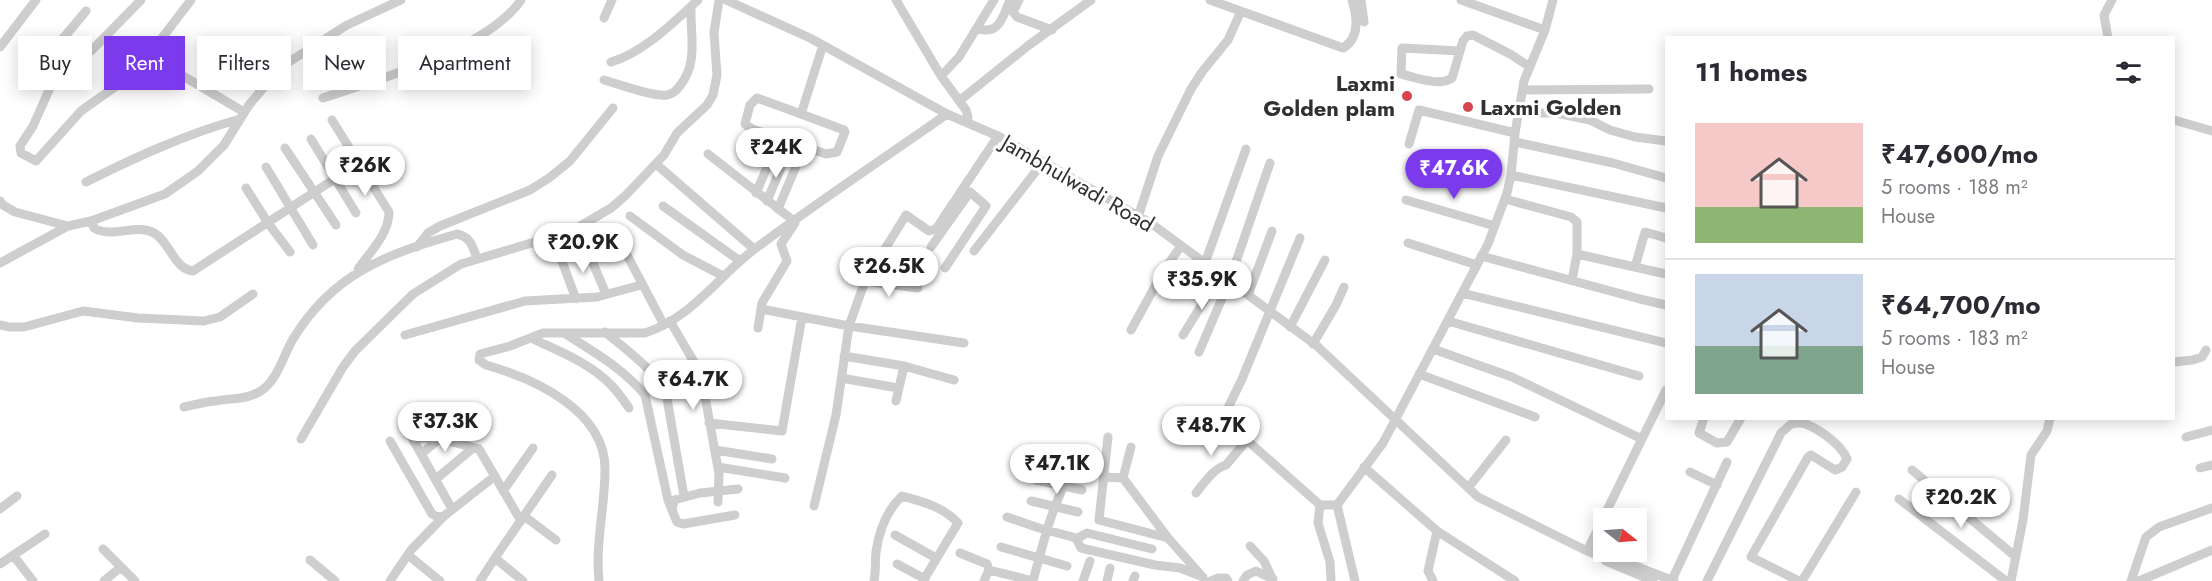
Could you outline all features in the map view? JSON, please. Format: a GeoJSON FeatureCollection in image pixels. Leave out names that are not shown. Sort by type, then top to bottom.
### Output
{"type":"FeatureCollection","features":[{"type":"Feature","properties":{"kind":"street"},"geometry":{"type":"LineString","coordinates":[[0,47],[36,0]]}},
{"type":"Feature","properties":{"kind":"street"},"geometry":{"type":"LineString","coordinates":[[92,50],[141,0]]}},
{"type":"Feature","properties":{"kind":"street"},"geometry":{"type":"LineString","coordinates":[[48,90],[33,126],[20,146],[21,153],[36,161],[81,111],[126,79],[152,51],[191,0]]}},
{"type":"Feature","properties":{"kind":"street"},"geometry":{"type":"LineString","coordinates":[[0,263],[68,226],[91,221],[144,202],[180,185],[224,145],[264,85],[281,67],[347,25],[401,0]]}},
{"type":"Feature","properties":{"kind":"street"},"geometry":{"type":"LineString","coordinates":[[323,98],[449,52],[506,20],[521,0]]}},
{"type":"Feature","properties":{"kind":"street"},"geometry":{"type":"LineString","coordinates":[[604,18],[612,0]]}},
{"type":"Feature","properties":{"kind":"street"},"geometry":{"type":"LineString","coordinates":[[301,439],[343,367],[369,336],[413,294],[461,264],[572,231],[618,202],[656,164],[677,133],[707,105],[713,95],[717,75],[714,33],[719,0]]}},
{"type":"Feature","properties":{"kind":"street","name":"Jambhulwadi Road"},"geometry":{"type":"LineString","coordinates":[[726,0],[823,45],[947,114],[998,136],[1138,216],[1313,344],[1478,497],[1587,551],[1603,557],[1609,556],[1653,581]]}},
{"type":"Feature","properties":{"kind":"street"},"geometry":{"type":"LineString","coordinates":[[896,0],[941,76],[968,113],[967,122]]}},
{"type":"Feature","properties":{"kind":"street"},"geometry":{"type":"LineString","coordinates":[[941,76],[960,57],[994,0]]}},
{"type":"Feature","properties":{"kind":"street"},"geometry":{"type":"LineString","coordinates":[[978,29],[989,31],[995,28],[1010,0]]}},
{"type":"Feature","properties":{"kind":"street"},"geometry":{"type":"LineString","coordinates":[[1019,0],[1013,12],[1017,17],[1052,30]]}},
{"type":"Feature","properties":{"kind":"street"},"geometry":{"type":"LineString","coordinates":[[959,101],[1029,45],[1091,0]]}},
{"type":"Feature","properties":{"kind":"street"},"geometry":{"type":"LineString","coordinates":[[1210,0],[1343,48],[1353,40],[1356,28],[1357,13],[1352,0]]}},
{"type":"Feature","properties":{"kind":"street"},"geometry":{"type":"LineString","coordinates":[[1361,0],[1364,22]]}},
{"type":"Feature","properties":{"kind":"street"},"geometry":{"type":"LineString","coordinates":[[1461,0],[1545,30]]}},
{"type":"Feature","properties":{"kind":"street"},"geometry":{"type":"LineString","coordinates":[[1355,581],[1337,506],[1383,443],[1448,321],[1495,226],[1511,175],[1522,90],[1545,30],[1553,0]]}},
{"type":"Feature","properties":{"kind":"street"},"geometry":{"type":"LineString","coordinates":[[2108,36],[2104,15],[2112,0]]}},
{"type":"Feature","properties":{"kind":"street"},"geometry":{"type":"LineString","coordinates":[[611,62],[626,58],[674,23],[695,3]]}},
{"type":"Feature","properties":{"kind":"street"},"geometry":{"type":"LineString","coordinates":[[604,80],[658,94],[668,95],[675,92],[691,68],[695,3]]}},
{"type":"Feature","properties":{"kind":"street"},"geometry":{"type":"LineString","coordinates":[[65,36],[86,11]]}},
{"type":"Feature","properties":{"kind":"street"},"geometry":{"type":"LineString","coordinates":[[1138,216],[1158,156],[1191,89],[1228,40],[1241,11]]}},
{"type":"Feature","properties":{"kind":"street"},"geometry":{"type":"LineString","coordinates":[[1460,51],[1402,48],[1401,74],[1440,82],[1448,81],[1452,78],[1467,36],[1473,35],[1530,67]]}},
{"type":"Feature","properties":{"kind":"street"},"geometry":{"type":"LineString","coordinates":[[801,114],[823,45]]}},
{"type":"Feature","properties":{"kind":"street"},"geometry":{"type":"LineString","coordinates":[[185,76],[242,116]]}},
{"type":"Feature","properties":{"kind":"street"},"geometry":{"type":"LineString","coordinates":[[1522,90],[1649,90]]}},
{"type":"Feature","properties":{"kind":"street"},"geometry":{"type":"LineString","coordinates":[[757,98],[801,114],[844,130],[837,152],[826,154],[752,129],[745,124],[750,105],[757,98]]}},
{"type":"Feature","properties":{"kind":"street"},"geometry":{"type":"LineString","coordinates":[[417,248],[428,233],[440,226],[530,190],[561,170],[614,108]]}},
{"type":"Feature","properties":{"kind":"street"},"geometry":{"type":"LineString","coordinates":[[1409,144],[1419,110],[1665,178]]}},
{"type":"Feature","properties":{"kind":"street"},"geometry":{"type":"LineString","coordinates":[[1519,113],[1556,113],[1590,120],[1610,130],[1635,137],[1665,141]]}},
{"type":"Feature","properties":{"kind":"street"},"geometry":{"type":"LineString","coordinates":[[599,581],[605,470],[602,447],[590,425],[572,405],[547,390],[486,365],[479,360],[480,354],[493,352],[543,333],[645,333],[667,323],[687,312],[754,249],[947,114]]}},
{"type":"Feature","properties":{"kind":"street"},"geometry":{"type":"LineString","coordinates":[[86,182],[168,143],[242,116]]}},
{"type":"Feature","properties":{"kind":"street"},"geometry":{"type":"LineString","coordinates":[[332,120],[389,212],[389,222],[383,233],[355,273]]}},
{"type":"Feature","properties":{"kind":"street"},"geometry":{"type":"LineString","coordinates":[[2175,120],[2212,131]]}},
{"type":"Feature","properties":{"kind":"street"},"geometry":{"type":"LineString","coordinates":[[931,247],[998,136]]}},
{"type":"Feature","properties":{"kind":"street"},"geometry":{"type":"LineString","coordinates":[[311,139],[356,213]]}},
{"type":"Feature","properties":{"kind":"street"},"geometry":{"type":"LineString","coordinates":[[285,148],[336,225]]}},
{"type":"Feature","properties":{"kind":"street"},"geometry":{"type":"LineString","coordinates":[[1205,263],[1246,149]]}},
{"type":"Feature","properties":{"kind":"street"},"geometry":{"type":"LineString","coordinates":[[756,193],[774,151]]}},
{"type":"Feature","properties":{"kind":"street"},"geometry":{"type":"LineString","coordinates":[[708,154],[794,221]]}},
{"type":"Feature","properties":{"kind":"street"},"geometry":{"type":"LineString","coordinates":[[91,221],[94,228],[104,232],[138,230],[155,233],[184,268],[193,271],[370,156]]}},
{"type":"Feature","properties":{"kind":"street"},"geometry":{"type":"LineString","coordinates":[[767,201],[785,158]]}},
{"type":"Feature","properties":{"kind":"street"},"geometry":{"type":"LineString","coordinates":[[778,209],[799,159]]}},
{"type":"Feature","properties":{"kind":"street"},"geometry":{"type":"LineString","coordinates":[[974,251],[1043,162]]}},
{"type":"Feature","properties":{"kind":"street"},"geometry":{"type":"LineString","coordinates":[[1198,352],[1230,282],[1270,163]]}},
{"type":"Feature","properties":{"kind":"street"},"geometry":{"type":"LineString","coordinates":[[656,164],[754,249]]}},
{"type":"Feature","properties":{"kind":"street"},"geometry":{"type":"LineString","coordinates":[[266,167],[313,245]]}},
{"type":"Feature","properties":{"kind":"street"},"geometry":{"type":"LineString","coordinates":[[1511,175],[1665,208]]}},
{"type":"Feature","properties":{"kind":"street"},"geometry":{"type":"LineString","coordinates":[[246,188],[290,252]]}},
{"type":"Feature","properties":{"kind":"street"},"geometry":{"type":"LineString","coordinates":[[945,268],[986,206],[967,189]]}},
{"type":"Feature","properties":{"kind":"street"},"geometry":{"type":"LineString","coordinates":[[814,506],[836,415],[849,326],[865,281],[906,215],[929,231],[936,229],[967,189]]}},
{"type":"Feature","properties":{"kind":"street"},"geometry":{"type":"LineString","coordinates":[[1505,199],[1571,216],[1577,222],[1577,254],[1572,280]]}},
{"type":"Feature","properties":{"kind":"street"},"geometry":{"type":"LineString","coordinates":[[1406,200],[1495,226]]}},
{"type":"Feature","properties":{"kind":"street"},"geometry":{"type":"LineString","coordinates":[[0,201],[15,212],[68,226]]}},
{"type":"Feature","properties":{"kind":"street"},"geometry":{"type":"LineString","coordinates":[[663,206],[740,261]]}},
{"type":"Feature","properties":{"kind":"street"},"geometry":{"type":"LineString","coordinates":[[630,216],[683,255],[723,276]]}},
{"type":"Feature","properties":{"kind":"street"},"geometry":{"type":"LineString","coordinates":[[758,328],[762,303],[787,261],[781,244],[796,223],[794,221]]}},
{"type":"Feature","properties":{"kind":"street"},"geometry":{"type":"LineString","coordinates":[[1248,295],[1272,231]]}},
{"type":"Feature","properties":{"kind":"street"},"geometry":{"type":"LineString","coordinates":[[1635,267],[1645,232],[1665,238]]}},
{"type":"Feature","properties":{"kind":"street"},"geometry":{"type":"LineString","coordinates":[[184,407],[248,397],[268,386],[293,339],[309,317],[332,291],[355,273],[379,260],[457,234],[471,241],[477,259]]}},
{"type":"Feature","properties":{"kind":"street"},"geometry":{"type":"LineString","coordinates":[[618,238],[641,285],[701,374],[718,467],[718,502]]}},
{"type":"Feature","properties":{"kind":"street"},"geometry":{"type":"LineString","coordinates":[[1300,238],[1242,379],[1225,414],[1247,440],[1320,505],[1337,506]]}},
{"type":"Feature","properties":{"kind":"street"},"geometry":{"type":"LineString","coordinates":[[1408,243],[1665,304]]}},
{"type":"Feature","properties":{"kind":"street"},"geometry":{"type":"LineString","coordinates":[[585,244],[606,294]]}},
{"type":"Feature","properties":{"kind":"street"},"geometry":{"type":"LineString","coordinates":[[1131,330],[1164,270],[1181,246]]}},
{"type":"Feature","properties":{"kind":"street"},"geometry":{"type":"LineString","coordinates":[[557,248],[576,299]]}},
{"type":"Feature","properties":{"kind":"street"},"geometry":{"type":"LineString","coordinates":[[1577,254],[1665,274]]}},
{"type":"Feature","properties":{"kind":"street"},"geometry":{"type":"LineString","coordinates":[[1290,327],[1325,260]]}},
{"type":"Feature","properties":{"kind":"street"},"geometry":{"type":"LineString","coordinates":[[1183,335],[1220,275]]}},
{"type":"Feature","properties":{"kind":"street"},"geometry":{"type":"LineString","coordinates":[[865,281],[918,288]]}},
{"type":"Feature","properties":{"kind":"street"},"geometry":{"type":"LineString","coordinates":[[405,335],[525,301],[576,299],[641,285]]}},
{"type":"Feature","properties":{"kind":"street"},"geometry":{"type":"LineString","coordinates":[[1313,344],[1344,286]]}},
{"type":"Feature","properties":{"kind":"street"},"geometry":{"type":"LineString","coordinates":[[1462,293],[1665,343]]}},
{"type":"Feature","properties":{"kind":"street"},"geometry":{"type":"LineString","coordinates":[[0,325],[24,327],[83,311],[138,318],[204,321],[220,317],[253,294]]}},
{"type":"Feature","properties":{"kind":"street"},"geometry":{"type":"LineString","coordinates":[[761,309],[849,326],[964,343]]}},
{"type":"Feature","properties":{"kind":"street"},"geometry":{"type":"LineString","coordinates":[[709,423],[782,431],[802,317]]}},
{"type":"Feature","properties":{"kind":"street"},"geometry":{"type":"LineString","coordinates":[[1448,321],[1639,376]]}},
{"type":"Feature","properties":{"kind":"street"},"geometry":{"type":"LineString","coordinates":[[605,332],[642,363],[666,393],[684,496]]}},
{"type":"Feature","properties":{"kind":"street"},"geometry":{"type":"LineString","coordinates":[[564,333],[603,358],[637,385],[645,395],[668,500],[677,522],[683,524],[735,515]]}},
{"type":"Feature","properties":{"kind":"street"},"geometry":{"type":"LineString","coordinates":[[531,338],[579,362],[603,378],[629,408]]}},
{"type":"Feature","properties":{"kind":"street"},"geometry":{"type":"LineString","coordinates":[[1433,348],[1512,377],[1642,439]]}},
{"type":"Feature","properties":{"kind":"street"},"geometry":{"type":"LineString","coordinates":[[2175,362],[2193,360],[2207,355]]}},
{"type":"Feature","properties":{"kind":"street"},"geometry":{"type":"LineString","coordinates":[[844,356],[904,366],[954,380]]}},
{"type":"Feature","properties":{"kind":"street"},"geometry":{"type":"LineString","coordinates":[[896,401],[904,366]]}},
{"type":"Feature","properties":{"kind":"street"},"geometry":{"type":"LineString","coordinates":[[1419,374],[1535,417]]}},
{"type":"Feature","properties":{"kind":"street"},"geometry":{"type":"LineString","coordinates":[[841,378],[898,388]]}},
{"type":"Feature","properties":{"kind":"street"},"geometry":{"type":"LineString","coordinates":[[1587,551],[1665,392]]}},
{"type":"Feature","properties":{"kind":"street"},"geometry":{"type":"LineString","coordinates":[[1703,420],[1699,433],[1717,443],[1726,442],[1740,420]]}},
{"type":"Feature","properties":{"kind":"street"},"geometry":{"type":"LineString","coordinates":[[2011,581],[2024,520],[2031,455],[2047,431],[2050,420]]}},
{"type":"Feature","properties":{"kind":"street"},"geometry":{"type":"LineString","coordinates":[[1707,581],[1781,434],[1791,424],[1803,423],[1831,440],[1845,453],[1847,459],[1842,467],[1835,470],[1811,455],[1808,457],[1751,557],[1800,581],[1856,492]]}},
{"type":"Feature","properties":{"kind":"street"},"geometry":{"type":"LineString","coordinates":[[406,426],[452,508]]}},
{"type":"Feature","properties":{"kind":"street"},"geometry":{"type":"LineString","coordinates":[[2186,437],[2212,430]]}},
{"type":"Feature","properties":{"kind":"street"},"geometry":{"type":"LineString","coordinates":[[413,440],[419,437],[479,449],[503,491],[522,518],[556,540]]}},
{"type":"Feature","properties":{"kind":"street"},"geometry":{"type":"LineString","coordinates":[[1108,437],[1099,520],[1168,538]]}},
{"type":"Feature","properties":{"kind":"street"},"geometry":{"type":"LineString","coordinates":[[421,454],[438,440]]}},
{"type":"Feature","properties":{"kind":"street"},"geometry":{"type":"LineString","coordinates":[[1196,493],[1247,440]]}},
{"type":"Feature","properties":{"kind":"street"},"geometry":{"type":"LineString","coordinates":[[1468,488],[1506,440]]}},
{"type":"Feature","properties":{"kind":"street"},"geometry":{"type":"LineString","coordinates":[[390,441],[432,514],[438,517],[444,516]]}},
{"type":"Feature","properties":{"kind":"street"},"geometry":{"type":"LineString","coordinates":[[1123,478],[1131,447]]}},
{"type":"Feature","properties":{"kind":"street"},"geometry":{"type":"LineString","coordinates":[[436,479],[472,448]]}},
{"type":"Feature","properties":{"kind":"street"},"geometry":{"type":"LineString","coordinates":[[503,491],[533,448]]}},
{"type":"Feature","properties":{"kind":"street"},"geometry":{"type":"LineString","coordinates":[[715,450],[772,459]]}},
{"type":"Feature","properties":{"kind":"street"},"geometry":{"type":"LineString","coordinates":[[1673,580],[1727,462]]}},
{"type":"Feature","properties":{"kind":"street"},"geometry":{"type":"LineString","coordinates":[[2200,468],[2212,465]]}},
{"type":"Feature","properties":{"kind":"street"},"geometry":{"type":"LineString","coordinates":[[718,467],[784,478]]}},
{"type":"Feature","properties":{"kind":"street"},"geometry":{"type":"LineString","coordinates":[[1364,467],[1437,531],[1515,581]]}},
{"type":"Feature","properties":{"kind":"street"},"geometry":{"type":"LineString","coordinates":[[1912,470],[2016,556]]}},
{"type":"Feature","properties":{"kind":"street"},"geometry":{"type":"LineString","coordinates":[[989,570],[1033,581],[1046,530],[1071,472]]}},
{"type":"Feature","properties":{"kind":"street"},"geometry":{"type":"LineString","coordinates":[[1690,472],[1717,485]]}},
{"type":"Feature","properties":{"kind":"street"},"geometry":{"type":"LineString","coordinates":[[480,581],[552,475]]}},
{"type":"Feature","properties":{"kind":"street"},"geometry":{"type":"LineString","coordinates":[[390,581],[408,555],[452,508],[495,476]]}},
{"type":"Feature","properties":{"kind":"street"},"geometry":{"type":"LineString","coordinates":[[1104,477],[1123,478]]}},
{"type":"Feature","properties":{"kind":"street"},"geometry":{"type":"LineString","coordinates":[[1123,478],[1168,538],[1205,580]]}},
{"type":"Feature","properties":{"kind":"street"},"geometry":{"type":"LineString","coordinates":[[1036,480],[1082,490]]}},
{"type":"Feature","properties":{"kind":"street"},"geometry":{"type":"LineString","coordinates":[[672,510],[674,500],[684,496],[738,489]]}},
{"type":"Feature","properties":{"kind":"street"},"geometry":{"type":"LineString","coordinates":[[0,509],[17,496]]}},
{"type":"Feature","properties":{"kind":"street"},"geometry":{"type":"LineString","coordinates":[[874,581],[875,554],[882,526],[893,504],[902,496],[947,512],[958,523],[924,580],[897,564]]}},
{"type":"Feature","properties":{"kind":"street"},"geometry":{"type":"LineString","coordinates":[[1899,498],[2006,581]]}},
{"type":"Feature","properties":{"kind":"street"},"geometry":{"type":"LineString","coordinates":[[1031,501],[1078,512]]}},
{"type":"Feature","properties":{"kind":"street"},"geometry":{"type":"LineString","coordinates":[[1320,505],[1318,523],[1330,566],[1331,581]]}},
{"type":"Feature","properties":{"kind":"street"},"geometry":{"type":"LineString","coordinates":[[2131,581],[2146,537],[2159,527],[2212,508]]}},
{"type":"Feature","properties":{"kind":"street"},"geometry":{"type":"LineString","coordinates":[[1007,517],[1076,539],[1081,548],[1155,565],[1180,568],[1205,580],[1226,578],[1228,581]]}},
{"type":"Feature","properties":{"kind":"street"},"geometry":{"type":"LineString","coordinates":[[1433,581],[1428,571],[1437,531]]}},
{"type":"Feature","properties":{"kind":"street"},"geometry":{"type":"LineString","coordinates":[[1076,539],[1087,532],[1152,549]]}},
{"type":"Feature","properties":{"kind":"street"},"geometry":{"type":"LineString","coordinates":[[0,564],[45,534]]}},
{"type":"Feature","properties":{"kind":"street"},"geometry":{"type":"LineString","coordinates":[[895,535],[936,558]]}},
{"type":"Feature","properties":{"kind":"street"},"geometry":{"type":"LineString","coordinates":[[1250,546],[1264,561],[1273,580]]}},
{"type":"Feature","properties":{"kind":"street"},"geometry":{"type":"LineString","coordinates":[[1001,547],[1067,566]]}},
{"type":"Feature","properties":{"kind":"street"},"geometry":{"type":"LineString","coordinates":[[103,549],[135,581]]}},
{"type":"Feature","properties":{"kind":"street"},"geometry":{"type":"LineString","coordinates":[[2139,581],[2212,550]]}},
{"type":"Feature","properties":{"kind":"street"},"geometry":{"type":"LineString","coordinates":[[960,553],[987,564],[989,570],[984,581]]}},
{"type":"Feature","properties":{"kind":"street"},"geometry":{"type":"LineString","coordinates":[[13,555],[33,581]]}},
{"type":"Feature","properties":{"kind":"street"},"geometry":{"type":"LineString","coordinates":[[408,555],[440,581]]}},
{"type":"Feature","properties":{"kind":"street"},"geometry":{"type":"LineString","coordinates":[[495,558],[523,581]]}},
{"type":"Feature","properties":{"kind":"street"},"geometry":{"type":"LineString","coordinates":[[310,560],[335,581]]}},
{"type":"Feature","properties":{"kind":"street"},"geometry":{"type":"LineString","coordinates":[[1083,581],[1090,561]]}},
{"type":"Feature","properties":{"kind":"street"},"geometry":{"type":"LineString","coordinates":[[1330,566],[1351,561]]}},
{"type":"Feature","properties":{"kind":"street"},"geometry":{"type":"LineString","coordinates":[[104,581],[121,567]]}},
{"type":"Feature","properties":{"kind":"street"},"geometry":{"type":"LineString","coordinates":[[1107,581],[1110,568]]}},
{"type":"Feature","properties":{"kind":"street"},"geometry":{"type":"LineString","coordinates":[[1244,581],[1248,575],[1256,571],[1273,580]]}},
{"type":"Feature","properties":{"kind":"street","name":"Jambhulwadi Road"},"geometry":{"type":"LineString","coordinates":[[1641,575],[1673,580]]}},
{"type":"Feature","properties":{"kind":"street"},"geometry":{"type":"LineString","coordinates":[[428,581],[436,581]]}},
{"type":"Feature","properties":{"kind":"place","name":"Laxmi Golden plam"},"geometry":{"type":"Point","coordinates":[1407,96]}},
{"type":"Feature","properties":{"kind":"place","name":"Laxmi Golden"},"geometry":{"type":"Point","coordinates":[1468,107]}}]}
